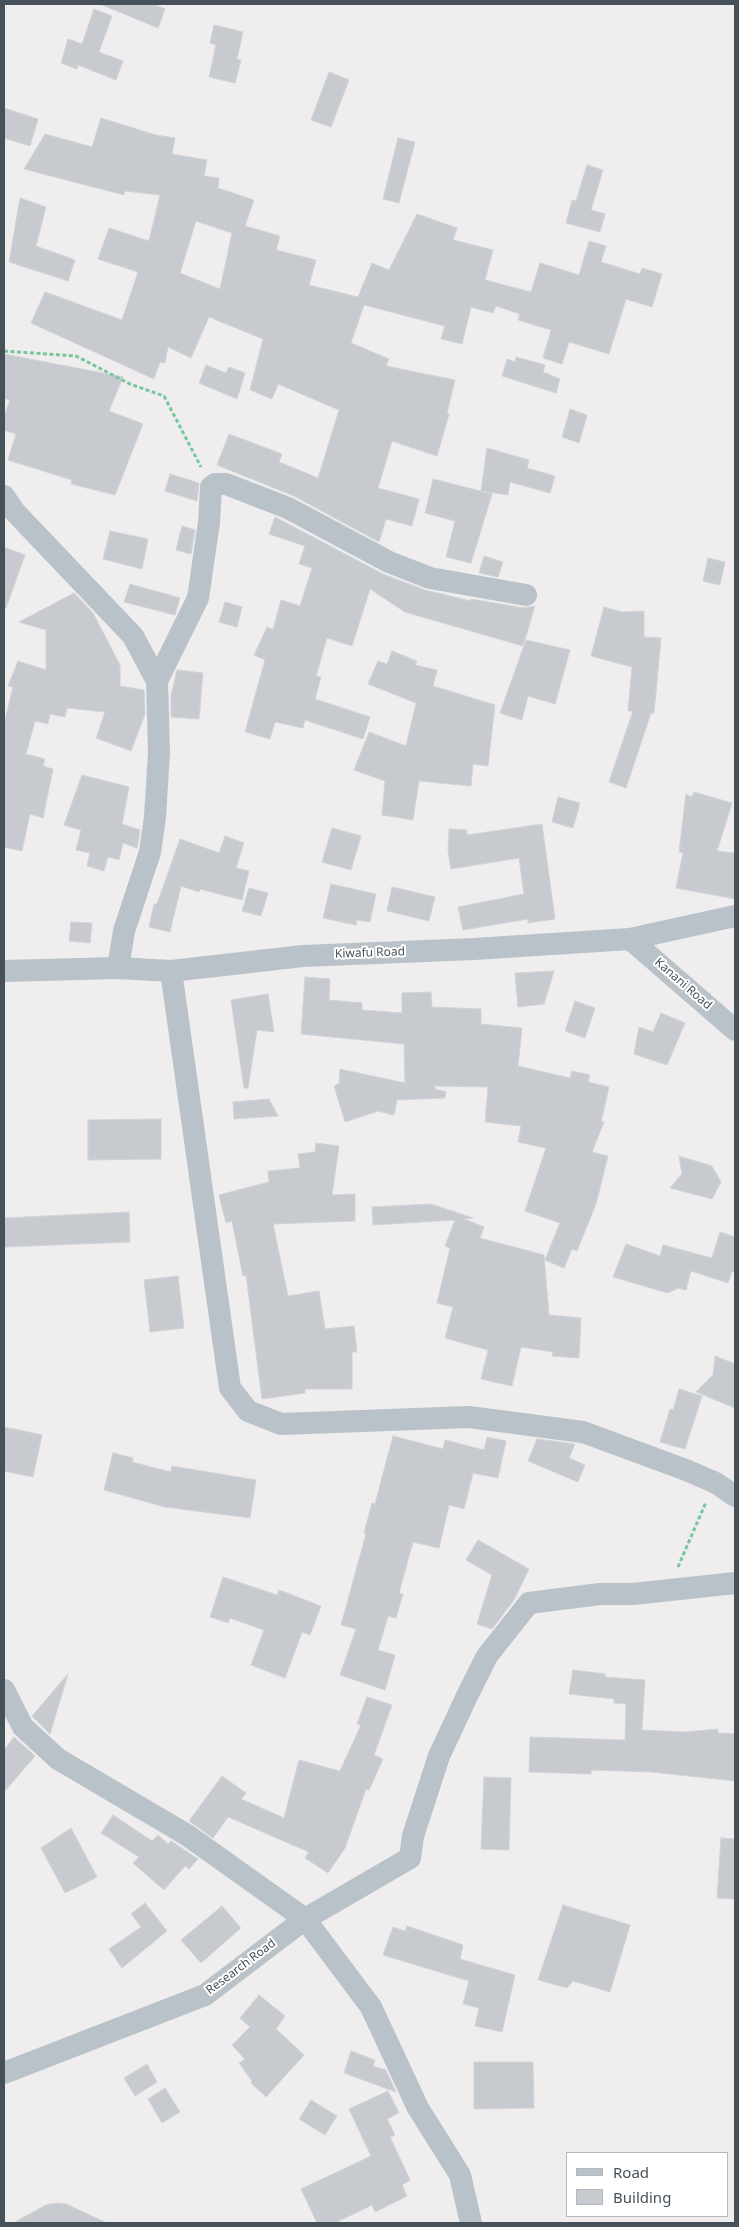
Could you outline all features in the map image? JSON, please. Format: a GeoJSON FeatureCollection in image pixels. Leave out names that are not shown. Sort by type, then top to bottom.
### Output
{"type":"FeatureCollection","features":[{"type":"Feature","properties":{"kind":"street"},"geometry":{"type":"LineString","coordinates":[[157,681],[198,598],[209,522],[211,487],[215,484],[226,484],[288,508],[389,562],[430,578],[526,595]]}},
{"type":"Feature","properties":{"kind":"street"},"geometry":{"type":"LineString","coordinates":[[4,496],[14,511],[133,636],[157,681],[159,752],[155,817],[150,852],[124,931],[118,968]]}},
{"type":"Feature","properties":{"kind":"street","name":"Kiwafu Road"},"geometry":{"type":"LineString","coordinates":[[4,971],[118,968],[171,971],[303,956],[474,949],[630,939],[735,916]]}},
{"type":"Feature","properties":{"kind":"street","name":"Kanani Road"},"geometry":{"type":"LineString","coordinates":[[630,939],[735,1030]]}},
{"type":"Feature","properties":{"kind":"street"},"geometry":{"type":"LineString","coordinates":[[171,971],[230,1388],[248,1411],[281,1424],[469,1417],[582,1432],[686,1470],[714,1483],[735,1496]]}},
{"type":"Feature","properties":{"kind":"street"},"geometry":{"type":"LineString","coordinates":[[667,1591],[735,1583]]}},
{"type":"Feature","properties":{"kind":"street","name":"Research Road"},"geometry":{"type":"LineString","coordinates":[[4,2073],[204,1995],[306,1919],[410,1858],[413,1836],[440,1756],[467,1696],[487,1656],[529,1604],[600,1594],[667,1591]]}},
{"type":"Feature","properties":{"kind":"street"},"geometry":{"type":"LineString","coordinates":[[4,1690],[23,1727],[58,1759],[186,1836],[306,1919],[371,2007],[418,2108],[460,2175],[471,2223]]}},
{"type":"Feature","properties":{"kind":"path"},"geometry":{"type":"LineString","coordinates":[[4,351],[76,356],[130,384],[164,396],[211,487]]}},
{"type":"Feature","properties":{"kind":"path"},"geometry":{"type":"LineString","coordinates":[[667,1591],[714,1483]]}},
{"type":"Feature","properties":{"kind":"building"},"geometry":{"type":"Polygon","coordinates":[[[100,4],[153,4],[165,9],[158,28],[100,4]]]}},
{"type":"Feature","properties":{"kind":"building"},"geometry":{"type":"Polygon","coordinates":[[[94,9],[112,16],[99,52],[123,61],[116,80],[78,65],[77,69],[61,63],[68,39],[82,44],[94,9]]]}},
{"type":"Feature","properties":{"kind":"building"},"geometry":{"type":"Polygon","coordinates":[[[214,25],[243,32],[237,59],[241,60],[235,83],[209,77],[216,45],[210,43],[214,25]]]}},
{"type":"Feature","properties":{"kind":"building"},"geometry":{"type":"Polygon","coordinates":[[[329,72],[349,80],[331,127],[311,120],[329,72]]]}},
{"type":"Feature","properties":{"kind":"building"},"geometry":{"type":"Polygon","coordinates":[[[4,108],[38,119],[30,146],[4,138],[4,108]]]}},
{"type":"Feature","properties":{"kind":"building"},"geometry":{"type":"Polygon","coordinates":[[[101,118],[156,135],[175,138],[172,154],[207,160],[204,176],[219,178],[218,188],[254,200],[245,226],[280,236],[276,250],[316,260],[309,285],[358,297],[372,263],[389,270],[417,214],[457,228],[453,240],[493,250],[485,280],[531,292],[540,263],[579,275],[589,241],[606,246],[601,262],[640,274],[642,268],[662,274],[652,307],[626,299],[609,354],[569,342],[562,364],[543,358],[551,330],[518,320],[520,314],[496,306],[493,313],[471,307],[462,344],[441,339],[445,326],[364,305],[351,343],[389,359],[386,366],[455,380],[447,413],[449,414],[437,456],[392,441],[378,488],[419,499],[412,526],[386,519],[379,542],[294,496],[217,465],[229,434],[282,454],[279,462],[318,478],[339,410],[278,384],[272,399],[250,390],[263,339],[209,317],[191,358],[168,347],[165,363],[160,362],[154,379],[31,323],[45,292],[122,320],[138,272],[98,259],[109,228],[149,241],[160,195],[125,191],[124,195],[24,169],[45,134],[92,147],[101,118]],[[196,221],[180,273],[220,289],[232,233],[196,221]]]}},
{"type":"Feature","properties":{"kind":"building"},"geometry":{"type":"Polygon","coordinates":[[[398,138],[415,142],[399,203],[383,199],[398,138]]]}},
{"type":"Feature","properties":{"kind":"building"},"geometry":{"type":"Polygon","coordinates":[[[587,165],[603,170],[591,210],[605,214],[600,232],[566,223],[572,200],[576,201],[587,165]]]}},
{"type":"Feature","properties":{"kind":"building"},"geometry":{"type":"Polygon","coordinates":[[[20,198],[46,207],[36,246],[75,260],[68,281],[9,262],[20,198]]]}},
{"type":"Feature","properties":{"kind":"building"},"geometry":{"type":"Polygon","coordinates":[[[4,354],[123,377],[109,411],[143,424],[115,495],[71,484],[72,480],[8,460],[16,434],[4,430],[4,417],[10,400],[4,398],[4,354]]]}},
{"type":"Feature","properties":{"kind":"building"},"geometry":{"type":"Polygon","coordinates":[[[516,357],[545,365],[543,372],[560,379],[556,393],[502,376],[507,359],[515,362],[516,357]]]}},
{"type":"Feature","properties":{"kind":"building"},"geometry":{"type":"Polygon","coordinates":[[[206,365],[226,373],[229,367],[245,373],[237,399],[199,383],[206,365]]]}},
{"type":"Feature","properties":{"kind":"building"},"geometry":{"type":"Polygon","coordinates":[[[570,409],[587,415],[579,443],[562,437],[570,409]]]}},
{"type":"Feature","properties":{"kind":"building"},"geometry":{"type":"Polygon","coordinates":[[[487,448],[529,460],[527,468],[555,476],[550,493],[510,482],[508,495],[481,491],[487,448]]]}},
{"type":"Feature","properties":{"kind":"building"},"geometry":{"type":"Polygon","coordinates":[[[170,474],[199,483],[197,501],[165,491],[170,474]]]}},
{"type":"Feature","properties":{"kind":"building"},"geometry":{"type":"Polygon","coordinates":[[[433,479],[492,494],[471,563],[446,557],[455,521],[425,513],[433,479]]]}},
{"type":"Feature","properties":{"kind":"building"},"geometry":{"type":"Polygon","coordinates":[[[275,517],[383,574],[425,590],[471,601],[471,599],[524,608],[535,606],[523,646],[405,612],[370,589],[352,646],[327,638],[316,676],[321,677],[315,699],[370,717],[363,739],[305,720],[303,728],[275,722],[270,739],[245,732],[265,660],[254,655],[267,627],[273,630],[281,600],[300,606],[312,568],[299,564],[305,546],[269,534],[275,517]]]}},
{"type":"Feature","properties":{"kind":"building"},"geometry":{"type":"Polygon","coordinates":[[[182,526],[195,530],[191,554],[176,550],[182,526]]]}},
{"type":"Feature","properties":{"kind":"building"},"geometry":{"type":"Polygon","coordinates":[[[110,531],[148,539],[142,569],[103,559],[110,531]]]}},
{"type":"Feature","properties":{"kind":"building"},"geometry":{"type":"Polygon","coordinates":[[[4,547],[25,555],[6,608],[4,608],[4,547]]]}},
{"type":"Feature","properties":{"kind":"building"},"geometry":{"type":"Polygon","coordinates":[[[484,556],[503,562],[498,577],[479,573],[484,556]]]}},
{"type":"Feature","properties":{"kind":"building"},"geometry":{"type":"Polygon","coordinates":[[[708,558],[725,562],[720,585],[703,581],[708,558]]]}},
{"type":"Feature","properties":{"kind":"building"},"geometry":{"type":"Polygon","coordinates":[[[130,584],[180,598],[175,615],[124,602],[130,584]]]}},
{"type":"Feature","properties":{"kind":"building"},"geometry":{"type":"Polygon","coordinates":[[[74,593],[93,613],[120,665],[120,686],[144,690],[145,714],[131,751],[96,738],[105,712],[67,708],[65,717],[50,714],[48,724],[35,721],[26,754],[45,759],[43,766],[53,769],[43,818],[30,814],[22,851],[4,847],[4,724],[13,687],[8,686],[18,661],[46,670],[46,630],[19,622],[74,593]]]}},
{"type":"Feature","properties":{"kind":"building"},"geometry":{"type":"Polygon","coordinates":[[[225,602],[242,607],[237,627],[219,622],[225,602]]]}},
{"type":"Feature","properties":{"kind":"building"},"geometry":{"type":"Polygon","coordinates":[[[604,607],[622,612],[644,611],[644,637],[661,638],[654,713],[651,713],[626,788],[609,782],[633,711],[628,711],[632,667],[591,656],[604,607]]]}},
{"type":"Feature","properties":{"kind":"building"},"geometry":{"type":"Polygon","coordinates":[[[526,640],[570,650],[555,704],[528,696],[522,720],[500,713],[526,640]]]}},
{"type":"Feature","properties":{"kind":"building"},"geometry":{"type":"Polygon","coordinates":[[[392,651],[417,661],[415,665],[437,670],[433,686],[495,705],[488,766],[473,764],[471,786],[419,781],[413,820],[382,815],[385,781],[354,770],[369,732],[406,746],[416,703],[368,684],[378,661],[387,664],[392,651]]]}},
{"type":"Feature","properties":{"kind":"building"},"geometry":{"type":"Polygon","coordinates":[[[177,670],[203,673],[199,719],[171,717],[171,696],[177,670]]]}},
{"type":"Feature","properties":{"kind":"building"},"geometry":{"type":"Polygon","coordinates":[[[82,775],[129,787],[122,824],[140,830],[137,848],[123,843],[119,860],[108,857],[104,871],[87,866],[90,853],[76,850],[81,830],[64,825],[82,775]]]}},
{"type":"Feature","properties":{"kind":"building"},"geometry":{"type":"Polygon","coordinates":[[[694,792],[732,803],[717,851],[735,853],[735,899],[676,888],[683,853],[679,852],[686,794],[692,797],[694,792]]]}},
{"type":"Feature","properties":{"kind":"building"},"geometry":{"type":"Polygon","coordinates":[[[558,797],[580,803],[573,828],[552,822],[558,797]]]}},
{"type":"Feature","properties":{"kind":"building"},"geometry":{"type":"Polygon","coordinates":[[[542,824],[555,919],[528,923],[528,919],[463,930],[458,907],[524,894],[519,858],[451,869],[448,851],[449,829],[467,830],[467,835],[542,824]]]}},
{"type":"Feature","properties":{"kind":"building"},"geometry":{"type":"Polygon","coordinates":[[[332,828],[361,836],[351,870],[322,862],[332,828]]]}},
{"type":"Feature","properties":{"kind":"building"},"geometry":{"type":"Polygon","coordinates":[[[225,836],[244,843],[236,868],[249,871],[242,900],[200,889],[199,892],[181,886],[170,932],[149,927],[154,904],[157,904],[180,839],[219,853],[225,836]]]}},
{"type":"Feature","properties":{"kind":"building"},"geometry":{"type":"Polygon","coordinates":[[[331,884],[376,894],[370,922],[357,920],[356,925],[323,918],[331,884]]]}},
{"type":"Feature","properties":{"kind":"building"},"geometry":{"type":"Polygon","coordinates":[[[392,887],[435,897],[429,921],[387,911],[392,887]]]}},
{"type":"Feature","properties":{"kind":"building"},"geometry":{"type":"Polygon","coordinates":[[[249,888],[268,893],[261,916],[242,911],[249,888]]]}},
{"type":"Feature","properties":{"kind":"building"},"geometry":{"type":"Polygon","coordinates":[[[71,922],[92,923],[90,943],[69,941],[71,922]]]}},
{"type":"Feature","properties":{"kind":"building"},"geometry":{"type":"Polygon","coordinates":[[[554,971],[544,1004],[518,1007],[515,973],[554,971]]]}},
{"type":"Feature","properties":{"kind":"building"},"geometry":{"type":"Polygon","coordinates":[[[305,977],[330,979],[329,1000],[362,1003],[362,1010],[402,1013],[402,993],[431,992],[432,1007],[481,1009],[481,1024],[522,1028],[518,1066],[570,1078],[572,1071],[590,1075],[588,1082],[609,1087],[601,1122],[604,1122],[592,1152],[608,1156],[596,1204],[577,1251],[572,1249],[564,1268],[545,1260],[560,1223],[525,1211],[546,1148],[518,1142],[521,1126],[485,1122],[488,1087],[435,1086],[435,1089],[446,1092],[445,1098],[397,1100],[394,1115],[378,1111],[345,1122],[334,1086],[339,1084],[340,1069],[405,1083],[404,1044],[301,1034],[305,977]]]}},
{"type":"Feature","properties":{"kind":"building"},"geometry":{"type":"Polygon","coordinates":[[[268,994],[274,1032],[257,1030],[248,1088],[244,1088],[231,1000],[268,994]]]}},
{"type":"Feature","properties":{"kind":"building"},"geometry":{"type":"Polygon","coordinates":[[[575,1001],[595,1008],[585,1038],[565,1031],[575,1001]]]}},
{"type":"Feature","properties":{"kind":"building"},"geometry":{"type":"Polygon","coordinates":[[[661,1013],[685,1023],[667,1065],[634,1054],[639,1027],[653,1032],[661,1013]]]}},
{"type":"Feature","properties":{"kind":"building"},"geometry":{"type":"Polygon","coordinates":[[[269,1099],[278,1116],[234,1119],[233,1102],[269,1099]]]}},
{"type":"Feature","properties":{"kind":"building"},"geometry":{"type":"Polygon","coordinates":[[[161,1119],[161,1159],[88,1160],[88,1120],[161,1119]]]}},
{"type":"Feature","properties":{"kind":"building"},"geometry":{"type":"Polygon","coordinates":[[[316,1143],[339,1146],[332,1195],[355,1194],[355,1221],[273,1224],[288,1296],[319,1291],[325,1329],[354,1326],[357,1352],[352,1352],[352,1389],[305,1389],[305,1393],[262,1399],[246,1275],[243,1276],[232,1221],[226,1223],[219,1195],[269,1182],[268,1171],[300,1168],[298,1154],[315,1152],[316,1143]]]}},
{"type":"Feature","properties":{"kind":"building"},"geometry":{"type":"Polygon","coordinates":[[[679,1156],[712,1166],[721,1182],[712,1199],[670,1188],[682,1174],[679,1156]]]}},
{"type":"Feature","properties":{"kind":"building"},"geometry":{"type":"Polygon","coordinates":[[[431,1204],[473,1218],[464,1219],[484,1227],[480,1238],[544,1255],[549,1315],[581,1318],[579,1358],[552,1356],[553,1352],[521,1347],[512,1386],[481,1379],[488,1350],[445,1338],[453,1307],[437,1303],[450,1248],[445,1246],[455,1220],[373,1225],[372,1207],[431,1204]]]}},
{"type":"Feature","properties":{"kind":"building"},"geometry":{"type":"Polygon","coordinates":[[[129,1212],[130,1242],[4,1247],[4,1218],[129,1212]]]}},
{"type":"Feature","properties":{"kind":"building"},"geometry":{"type":"Polygon","coordinates":[[[720,1232],[735,1237],[735,1272],[732,1271],[728,1283],[691,1271],[686,1290],[678,1288],[668,1293],[613,1277],[626,1244],[660,1256],[663,1245],[712,1258],[720,1232]]]}},
{"type":"Feature","properties":{"kind":"building"},"geometry":{"type":"Polygon","coordinates":[[[178,1276],[184,1328],[150,1332],[144,1280],[178,1276]]]}},
{"type":"Feature","properties":{"kind":"building"},"geometry":{"type":"Polygon","coordinates":[[[715,1356],[735,1364],[735,1408],[696,1392],[713,1375],[715,1356]]]}},
{"type":"Feature","properties":{"kind":"building"},"geometry":{"type":"Polygon","coordinates":[[[679,1389],[702,1396],[685,1449],[660,1442],[670,1409],[673,1410],[679,1389]]]}},
{"type":"Feature","properties":{"kind":"building"},"geometry":{"type":"Polygon","coordinates":[[[4,1427],[42,1435],[33,1477],[4,1471],[4,1427]]]}},
{"type":"Feature","properties":{"kind":"building"},"geometry":{"type":"Polygon","coordinates":[[[393,1436],[443,1449],[445,1440],[484,1450],[487,1437],[506,1441],[498,1478],[473,1473],[464,1509],[449,1505],[439,1548],[413,1542],[399,1593],[403,1594],[396,1618],[388,1616],[378,1650],[395,1655],[385,1690],[340,1675],[356,1629],[341,1625],[366,1534],[364,1533],[372,1503],[375,1504],[393,1436]]]}},
{"type":"Feature","properties":{"kind":"building"},"geometry":{"type":"Polygon","coordinates":[[[537,1439],[575,1444],[569,1458],[585,1465],[578,1482],[528,1461],[537,1439]]]}},
{"type":"Feature","properties":{"kind":"building"},"geometry":{"type":"Polygon","coordinates":[[[113,1453],[133,1458],[132,1462],[171,1472],[172,1466],[256,1480],[250,1518],[165,1507],[104,1490],[113,1453]]]}},
{"type":"Feature","properties":{"kind":"building"},"geometry":{"type":"Polygon","coordinates":[[[478,1540],[529,1569],[514,1600],[492,1629],[477,1624],[492,1575],[466,1560],[478,1540]]]}},
{"type":"Feature","properties":{"kind":"building"},"geometry":{"type":"Polygon","coordinates":[[[223,1577],[277,1595],[279,1590],[321,1606],[310,1635],[302,1632],[285,1678],[251,1665],[264,1630],[230,1618],[228,1623],[210,1617],[223,1577]]]}},
{"type":"Feature","properties":{"kind":"building"},"geometry":{"type":"Polygon","coordinates":[[[573,1670],[605,1674],[605,1677],[645,1680],[642,1730],[685,1732],[718,1729],[718,1733],[735,1734],[735,1781],[651,1772],[591,1770],[591,1774],[529,1772],[530,1737],[625,1740],[626,1704],[614,1703],[614,1699],[569,1694],[573,1670]]]}},
{"type":"Feature","properties":{"kind":"building"},"geometry":{"type":"Polygon","coordinates":[[[68,1674],[50,1734],[32,1716],[68,1674]]]}},
{"type":"Feature","properties":{"kind":"building"},"geometry":{"type":"Polygon","coordinates":[[[367,1697],[392,1705],[374,1755],[383,1759],[369,1790],[366,1789],[345,1848],[328,1873],[305,1858],[309,1852],[228,1817],[213,1838],[189,1821],[222,1776],[246,1793],[241,1799],[284,1818],[299,1760],[340,1771],[361,1725],[357,1724],[367,1697]]]}},
{"type":"Feature","properties":{"kind":"building"},"geometry":{"type":"Polygon","coordinates":[[[14,1737],[35,1756],[4,1792],[4,1750],[14,1737]]]}},
{"type":"Feature","properties":{"kind":"building"},"geometry":{"type":"Polygon","coordinates":[[[484,1777],[511,1778],[509,1850],[481,1849],[484,1777]]]}},
{"type":"Feature","properties":{"kind":"building"},"geometry":{"type":"Polygon","coordinates":[[[113,1815],[152,1841],[158,1835],[168,1844],[171,1841],[198,1859],[189,1869],[185,1866],[164,1890],[133,1863],[139,1857],[101,1833],[113,1815]]]}},
{"type":"Feature","properties":{"kind":"building"},"geometry":{"type":"Polygon","coordinates":[[[71,1828],[97,1877],[65,1893],[41,1848],[71,1828]]]}},
{"type":"Feature","properties":{"kind":"building"},"geometry":{"type":"Polygon","coordinates":[[[721,1838],[735,1839],[735,1899],[717,1898],[721,1838]]]}},
{"type":"Feature","properties":{"kind":"building"},"geometry":{"type":"Polygon","coordinates":[[[145,1903],[167,1931],[122,1968],[109,1949],[141,1927],[131,1914],[145,1903]]]}},
{"type":"Feature","properties":{"kind":"building"},"geometry":{"type":"Polygon","coordinates":[[[563,1905],[630,1925],[610,1992],[573,1981],[567,1988],[538,1980],[563,1905]]]}},
{"type":"Feature","properties":{"kind":"building"},"geometry":{"type":"Polygon","coordinates":[[[222,1906],[241,1928],[201,1963],[181,1940],[222,1906]]]}},
{"type":"Feature","properties":{"kind":"building"},"geometry":{"type":"Polygon","coordinates":[[[407,1926],[463,1945],[460,1959],[515,1975],[502,2032],[475,2026],[479,2008],[463,2004],[469,1981],[383,1955],[393,1927],[405,1931],[407,1926]]]}},
{"type":"Feature","properties":{"kind":"building"},"geometry":{"type":"Polygon","coordinates":[[[259,1995],[285,2016],[276,2029],[304,2055],[266,2097],[251,2083],[252,2081],[239,2063],[245,2059],[232,2045],[250,2027],[240,2018],[259,1995]]]}},
{"type":"Feature","properties":{"kind":"building"},"geometry":{"type":"Polygon","coordinates":[[[351,2051],[375,2060],[373,2066],[386,2070],[396,2092],[344,2073],[351,2051]]]}},
{"type":"Feature","properties":{"kind":"building"},"geometry":{"type":"Polygon","coordinates":[[[474,2062],[533,2062],[534,2108],[474,2109],[474,2062]]]}},
{"type":"Feature","properties":{"kind":"building"},"geometry":{"type":"Polygon","coordinates":[[[147,2064],[157,2082],[135,2096],[124,2078],[147,2064]]]}},
{"type":"Feature","properties":{"kind":"building"},"geometry":{"type":"Polygon","coordinates":[[[165,2088],[180,2112],[162,2123],[148,2099],[165,2088]]]}},
{"type":"Feature","properties":{"kind":"building"},"geometry":{"type":"Polygon","coordinates":[[[388,2091],[399,2113],[387,2119],[395,2135],[390,2137],[410,2180],[402,2185],[407,2196],[375,2212],[372,2205],[335,2223],[317,2223],[301,2189],[371,2156],[349,2109],[388,2091]]]}},
{"type":"Feature","properties":{"kind":"building"},"geometry":{"type":"Polygon","coordinates":[[[311,2100],[337,2116],[325,2135],[299,2119],[311,2100]]]}},
{"type":"Feature","properties":{"kind":"building"},"geometry":{"type":"Polygon","coordinates":[[[66,2204],[107,2223],[13,2223],[46,2205],[66,2204]]]}}]}
